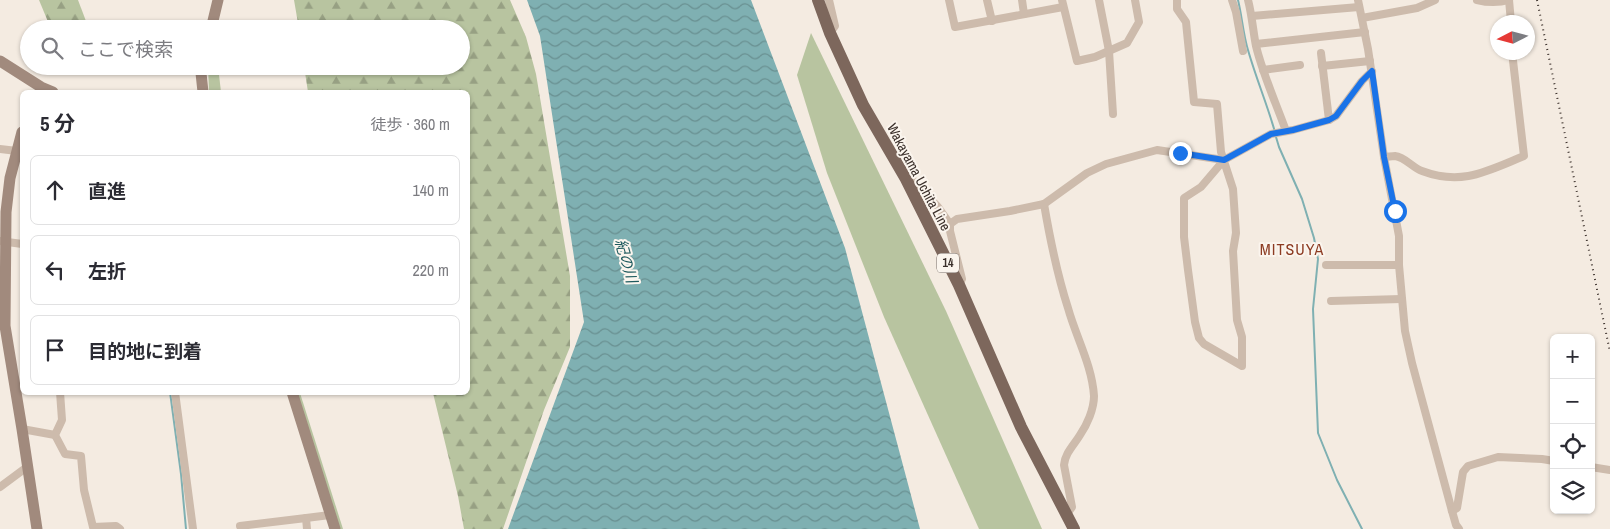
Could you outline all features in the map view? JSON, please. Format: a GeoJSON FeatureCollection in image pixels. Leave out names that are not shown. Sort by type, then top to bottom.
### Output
{"type":"FeatureCollection","features":[{"type":"Feature","properties":{"kind":"main road","name":"Wakayama Uchita Line"},"geometry":{"type":"LineString","coordinates":[[818,0],[830,33],[863,105],[906,179],[959,285],[1021,427],[1074,529]]}},
{"type":"Feature","properties":{"kind":"street"},"geometry":{"type":"LineString","coordinates":[[213,20],[218,0]]}},
{"type":"Feature","properties":{"kind":"street"},"geometry":{"type":"LineString","coordinates":[[829,0],[835,26],[830,33]]}},
{"type":"Feature","properties":{"kind":"street"},"geometry":{"type":"LineString","coordinates":[[949,0],[955,27],[1024,14],[1063,3],[1077,61],[1095,57],[1127,43],[1139,22],[1135,0]]}},
{"type":"Feature","properties":{"kind":"street"},"geometry":{"type":"LineString","coordinates":[[987,0],[992,21]]}},
{"type":"Feature","properties":{"kind":"street"},"geometry":{"type":"LineString","coordinates":[[1022,0],[1024,14]]}},
{"type":"Feature","properties":{"kind":"street"},"geometry":{"type":"LineString","coordinates":[[1099,0],[1109,51],[1113,114]]}},
{"type":"Feature","properties":{"kind":"street"},"geometry":{"type":"LineString","coordinates":[[1177,0],[1177,9],[1186,22],[1194,102],[1217,104],[1221,152],[1224,160],[1232,189],[1236,233],[1233,251],[1237,320],[1242,337],[1242,366],[1204,344],[1200,338],[1195,322],[1184,237],[1184,198],[1201,187],[1224,160],[1271,134],[1329,120],[1336,116],[1362,81],[1372,71]]}},
{"type":"Feature","properties":{"kind":"street"},"geometry":{"type":"LineString","coordinates":[[1232,0],[1236,12],[1242,51]]}},
{"type":"Feature","properties":{"kind":"street"},"geometry":{"type":"LineString","coordinates":[[1248,0],[1256,44],[1283,132]]}},
{"type":"Feature","properties":{"kind":"street"},"geometry":{"type":"LineString","coordinates":[[1362,18],[1392,11],[1417,8],[1435,0]]}},
{"type":"Feature","properties":{"kind":"street"},"geometry":{"type":"LineString","coordinates":[[1477,0],[1487,3],[1509,0],[1510,15]]}},
{"type":"Feature","properties":{"kind":"street"},"geometry":{"type":"LineString","coordinates":[[1252,16],[1359,4],[1399,236],[1401,299],[1405,331],[1455,528]]}},
{"type":"Feature","properties":{"kind":"street"},"geometry":{"type":"LineString","coordinates":[[1256,44],[1365,32]]}},
{"type":"Feature","properties":{"kind":"street"},"geometry":{"type":"LineString","coordinates":[[1320,53],[1329,120]]}},
{"type":"Feature","properties":{"kind":"street"},"geometry":{"type":"LineString","coordinates":[[1384,157],[1397,156],[1421,171],[1448,178],[1465,177],[1481,173],[1524,156],[1513,60]]}},
{"type":"Feature","properties":{"kind":"street"},"geometry":{"type":"LineString","coordinates":[[0,61],[39,90]]}},
{"type":"Feature","properties":{"kind":"street"},"geometry":{"type":"LineString","coordinates":[[1322,66],[1370,61]]}},
{"type":"Feature","properties":{"kind":"street"},"geometry":{"type":"LineString","coordinates":[[1263,70],[1300,65]]}},
{"type":"Feature","properties":{"kind":"street"},"geometry":{"type":"LineString","coordinates":[[201,75],[203,90]]}},
{"type":"Feature","properties":{"kind":"street"},"geometry":{"type":"LineString","coordinates":[[20,138],[10,178],[3,242],[5,326],[37,529]]}},
{"type":"Feature","properties":{"kind":"street"},"geometry":{"type":"LineString","coordinates":[[0,149],[16,151]]}},
{"type":"Feature","properties":{"kind":"street"},"geometry":{"type":"LineString","coordinates":[[950,224],[957,219],[1044,204],[1087,172],[1106,164],[1157,150],[1224,160]]}},
{"type":"Feature","properties":{"kind":"street"},"geometry":{"type":"LineString","coordinates":[[906,179],[913,180],[938,207],[950,224],[962,279],[959,285]]}},
{"type":"Feature","properties":{"kind":"street"},"geometry":{"type":"LineString","coordinates":[[1044,204],[1059,276],[1068,309],[1088,364],[1094,397],[1085,426],[1064,458],[1072,507],[1066,515]]}},
{"type":"Feature","properties":{"kind":"street"},"geometry":{"type":"LineString","coordinates":[[3,242],[20,244]]}},
{"type":"Feature","properties":{"kind":"street"},"geometry":{"type":"LineString","coordinates":[[1326,265],[1399,265]]}},
{"type":"Feature","properties":{"kind":"street"},"geometry":{"type":"LineString","coordinates":[[1331,301],[1401,299]]}},
{"type":"Feature","properties":{"kind":"street"},"geometry":{"type":"LineString","coordinates":[[55,435],[62,420],[60,395]]}},
{"type":"Feature","properties":{"kind":"street"},"geometry":{"type":"LineString","coordinates":[[174,395],[193,529]]}},
{"type":"Feature","properties":{"kind":"street"},"geometry":{"type":"LineString","coordinates":[[293,395],[335,529]]}},
{"type":"Feature","properties":{"kind":"street"},"geometry":{"type":"LineString","coordinates":[[22,429],[55,435]]}},
{"type":"Feature","properties":{"kind":"street"},"geometry":{"type":"LineString","coordinates":[[55,435],[65,454],[81,456],[84,490],[93,527],[116,526],[120,529]]}},
{"type":"Feature","properties":{"kind":"street"},"geometry":{"type":"LineString","coordinates":[[1452,511],[1457,508],[1463,472],[1468,466],[1498,457],[1523,457],[1550,460]]}},
{"type":"Feature","properties":{"kind":"street"},"geometry":{"type":"LineString","coordinates":[[0,487],[27,467]]}},
{"type":"Feature","properties":{"kind":"street"},"geometry":{"type":"LineString","coordinates":[[1595,468],[1610,470]]}},
{"type":"Feature","properties":{"kind":"street"},"geometry":{"type":"LineString","coordinates":[[240,526],[330,515]]}},
{"type":"Feature","properties":{"kind":"street"},"geometry":{"type":"LineString","coordinates":[[306,518],[307,529]]}},
{"type":"Feature","properties":{"kind":"green space"},"geometry":{"type":"Polygon","coordinates":[[[39,0],[78,0],[86,20],[47,20],[39,0]]]}},
{"type":"Feature","properties":{"kind":"green space"},"geometry":{"type":"Polygon","coordinates":[[[294,0],[510,0],[526,37],[536,74],[570,276],[570,347],[544,410],[503,529],[464,529],[433,395],[470,395],[470,90],[308,90],[305,75],[470,75],[470,20],[297,20],[294,0]]]}},
{"type":"Feature","properties":{"kind":"green space"},"geometry":{"type":"Polygon","coordinates":[[[811,33],[946,311],[1042,529],[979,529],[884,317],[827,173],[797,75],[811,33]]]}},
{"type":"Feature","properties":{"kind":"green space"},"geometry":{"type":"Polygon","coordinates":[[[208,75],[219,75],[221,90],[209,90],[208,75]]]}},
{"type":"Feature","properties":{"kind":"green space"},"geometry":{"type":"Polygon","coordinates":[[[297,395],[301,395],[343,529],[338,529],[297,395]]]}},
{"type":"Feature","properties":{"kind":"water","name":"紀の川"},"geometry":{"type":"Polygon","coordinates":[[[527,0],[751,0],[845,248],[920,529],[508,529],[584,322],[540,36],[527,0]]]}},
{"type":"Feature","properties":{"kind":"waterway"},"geometry":{"type":"LineString","coordinates":[[1238,0],[1248,50],[1275,132]]}},
{"type":"Feature","properties":{"kind":"waterway"},"geometry":{"type":"LineString","coordinates":[[1276,137],[1302,199],[1314,238],[1318,259],[1313,309],[1318,433],[1337,480],[1362,529]]}},
{"type":"Feature","properties":{"kind":"waterway"},"geometry":{"type":"LineString","coordinates":[[170,395],[186,529]]}},
{"type":"Feature","properties":{"kind":"railway"},"geometry":{"type":"LineString","coordinates":[[1537,0],[1610,352]]}},
{"type":"Feature","properties":{"kind":"district","name":"MITSUYA"},"geometry":{"type":"Point","coordinates":[1292,249]}},
{"type":"Feature","properties":{"kind":"route"},"geometry":{"type":"LineString","coordinates":[[1180,153],[1224,160],[1271,134],[1329,120],[1336,116],[1362,81],[1372,71],[1384,157],[1395,211]]}}]}
